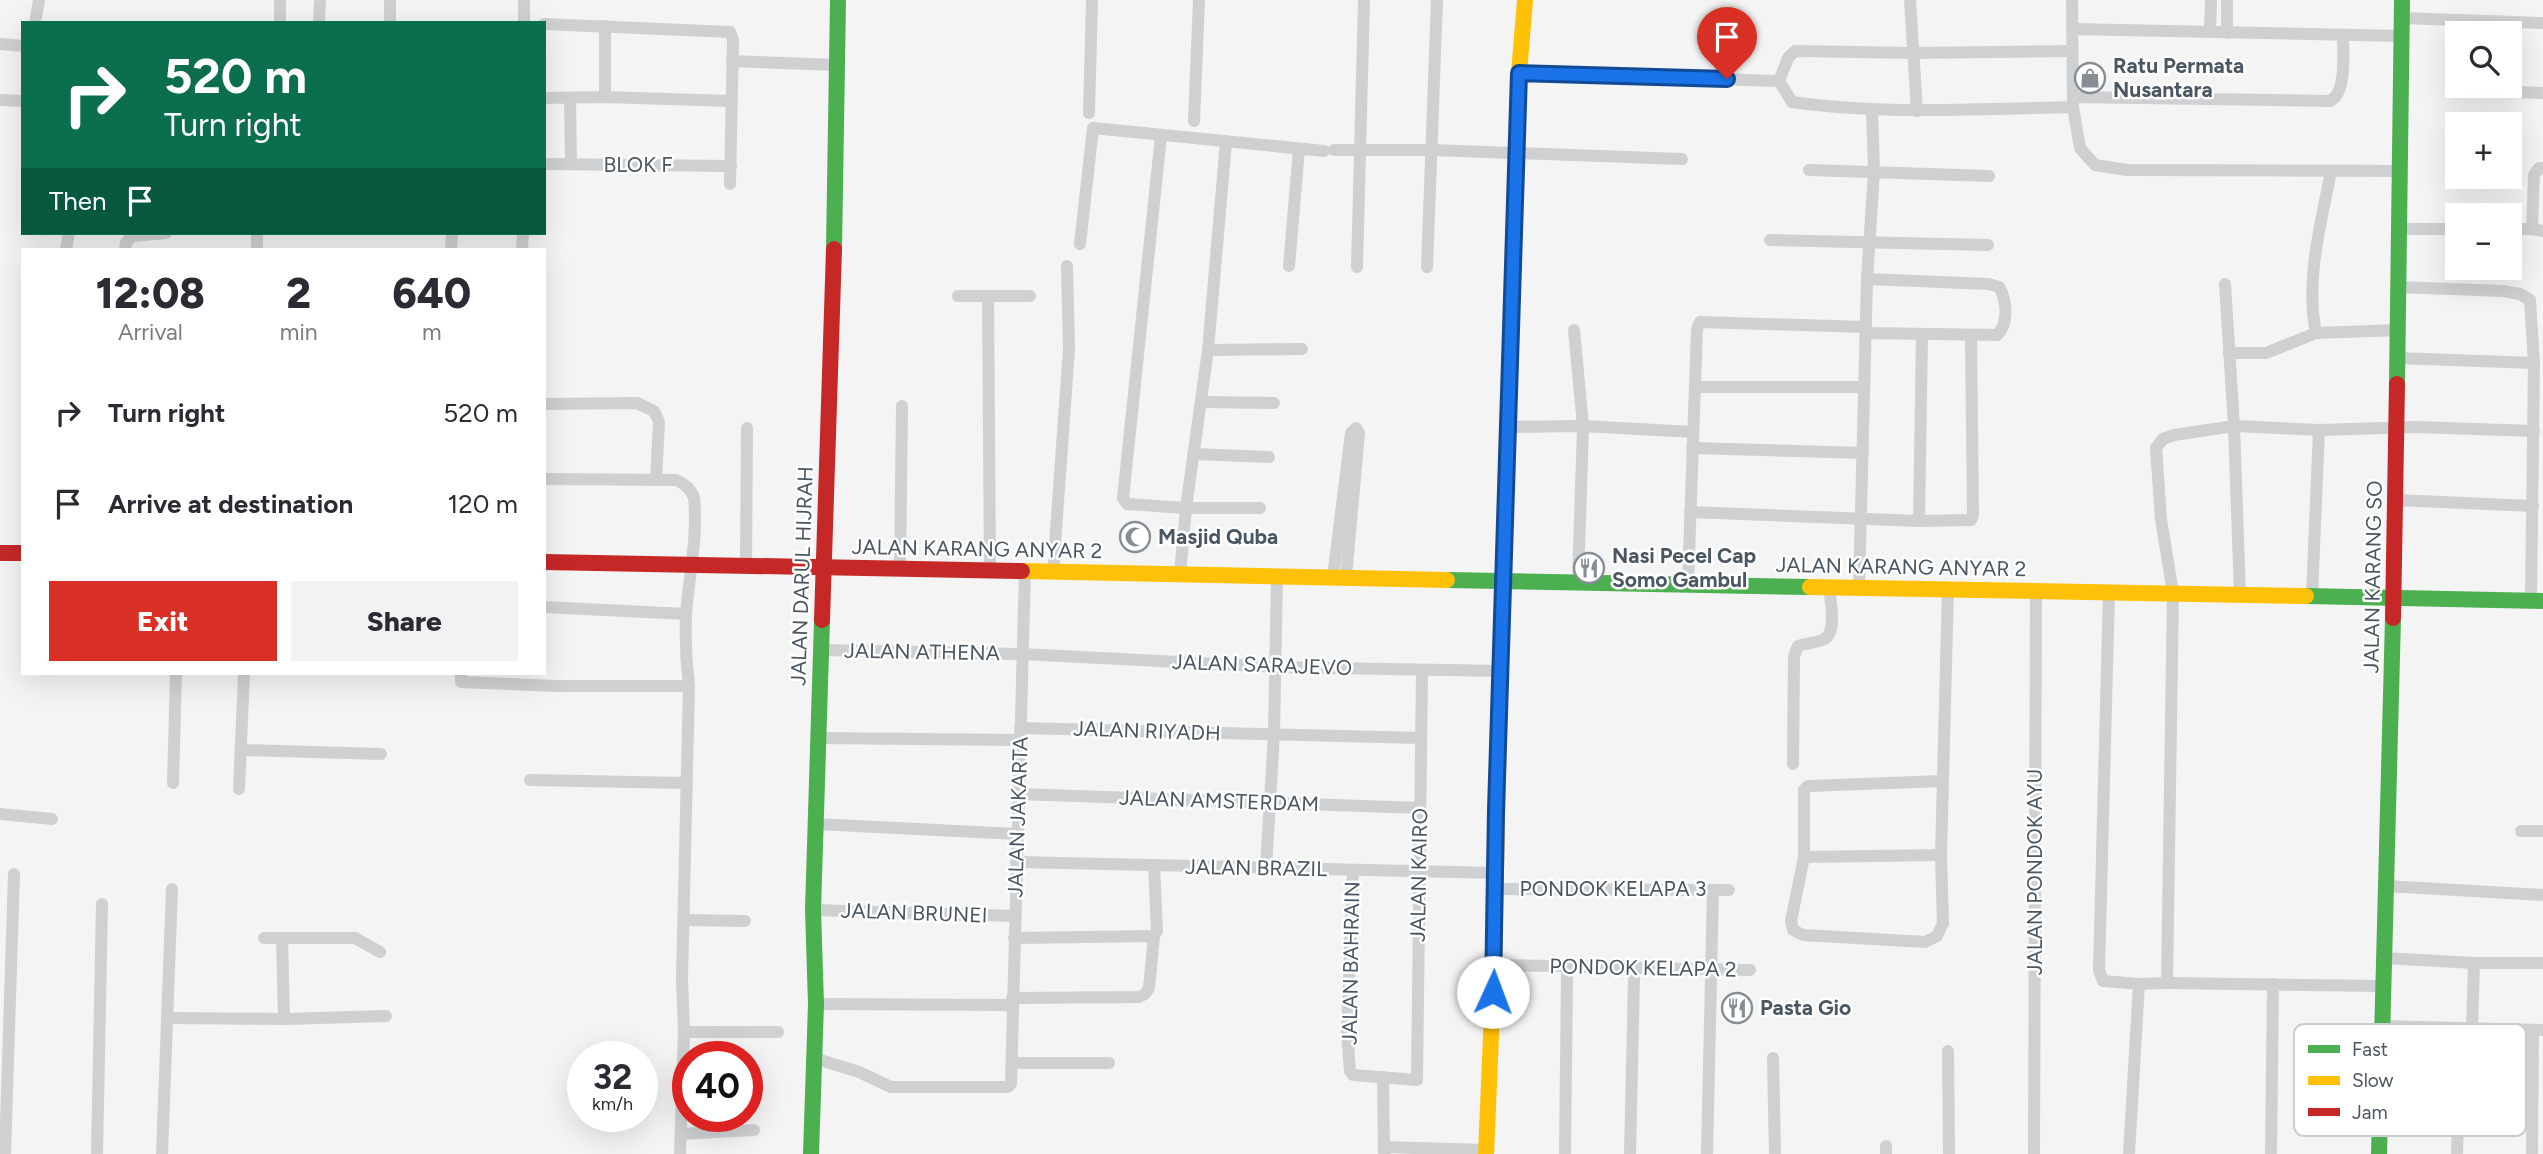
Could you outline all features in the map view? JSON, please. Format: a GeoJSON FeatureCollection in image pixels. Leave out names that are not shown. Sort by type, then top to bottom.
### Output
{"type":"FeatureCollection","features":[{"type":"Feature","properties":{"kind":"street"},"geometry":{"type":"LineString","coordinates":[[35,21],[39,0]]}},
{"type":"Feature","properties":{"kind":"street"},"geometry":{"type":"LineString","coordinates":[[280,0],[280,21]]}},
{"type":"Feature","properties":{"kind":"street"},"geometry":{"type":"LineString","coordinates":[[319,21],[320,0]]}},
{"type":"Feature","properties":{"kind":"street"},"geometry":{"type":"LineString","coordinates":[[390,0],[390,21]]}},
{"type":"Feature","properties":{"kind":"street"},"geometry":{"type":"LineString","coordinates":[[524,0],[524,21]]}},
{"type":"Feature","properties":{"kind":"street","name":"JALAN DARUL HIJRAH"},"geometry":{"type":"LineString","coordinates":[[811,1154],[816,1004],[813,910],[838,0]]}},
{"type":"Feature","properties":{"kind":"street"},"geometry":{"type":"LineString","coordinates":[[1089,113],[1092,0]]}},
{"type":"Feature","properties":{"kind":"street"},"geometry":{"type":"LineString","coordinates":[[1194,121],[1199,0]]}},
{"type":"Feature","properties":{"kind":"street"},"geometry":{"type":"LineString","coordinates":[[1357,267],[1364,0]]}},
{"type":"Feature","properties":{"kind":"street"},"geometry":{"type":"LineString","coordinates":[[1427,267],[1437,0]]}},
{"type":"Feature","properties":{"kind":"street"},"geometry":{"type":"LineString","coordinates":[[1383,1077],[1384,1151],[1486,1152],[1497,881],[1496,810],[1519,73],[1525,0]]}},
{"type":"Feature","properties":{"kind":"street"},"geometry":{"type":"LineString","coordinates":[[1910,0],[1917,111]]}},
{"type":"Feature","properties":{"kind":"street"},"geometry":{"type":"LineString","coordinates":[[2072,0],[2073,102],[2080,148],[2095,166],[2127,170],[2400,171]]}},
{"type":"Feature","properties":{"kind":"street"},"geometry":{"type":"LineString","coordinates":[[2210,32],[2211,0]]}},
{"type":"Feature","properties":{"kind":"street"},"geometry":{"type":"LineString","coordinates":[[2227,0],[2227,33]]}},
{"type":"Feature","properties":{"kind":"street","name":"JALAN KARANG SO"},"geometry":{"type":"LineString","coordinates":[[2382,1024],[2394,598],[2402,0]]}},
{"type":"Feature","properties":{"kind":"street"},"geometry":{"type":"LineString","coordinates":[[2402,18],[2543,23]]}},
{"type":"Feature","properties":{"kind":"street"},"geometry":{"type":"LineString","coordinates":[[546,24],[728,31],[733,34],[730,184]]}},
{"type":"Feature","properties":{"kind":"street"},"geometry":{"type":"LineString","coordinates":[[605,97],[606,26]]}},
{"type":"Feature","properties":{"kind":"street"},"geometry":{"type":"LineString","coordinates":[[2072,29],[2402,36]]}},
{"type":"Feature","properties":{"kind":"street"},"geometry":{"type":"LineString","coordinates":[[1779,80],[1792,102],[1827,107],[1917,111],[2073,102],[2330,102],[2341,91],[2343,35]]}},
{"type":"Feature","properties":{"kind":"street"},"geometry":{"type":"LineString","coordinates":[[0,44],[21,46]]}},
{"type":"Feature","properties":{"kind":"street"},"geometry":{"type":"LineString","coordinates":[[1779,80],[1788,58],[1795,51],[2072,51]]}},
{"type":"Feature","properties":{"kind":"street"},"geometry":{"type":"LineString","coordinates":[[732,61],[838,65]]}},
{"type":"Feature","properties":{"kind":"street"},"geometry":{"type":"LineString","coordinates":[[1519,73],[1779,80]]}},
{"type":"Feature","properties":{"kind":"street"},"geometry":{"type":"LineString","coordinates":[[2522,92],[2543,93]]}},
{"type":"Feature","properties":{"kind":"street"},"geometry":{"type":"LineString","coordinates":[[570,97],[571,164]]}},
{"type":"Feature","properties":{"kind":"street"},"geometry":{"type":"LineString","coordinates":[[546,98],[731,101]]}},
{"type":"Feature","properties":{"kind":"street"},"geometry":{"type":"LineString","coordinates":[[0,100],[21,101]]}},
{"type":"Feature","properties":{"kind":"street"},"geometry":{"type":"LineString","coordinates":[[1859,587],[1867,279],[1874,172],[1872,109]]}},
{"type":"Feature","properties":{"kind":"street"},"geometry":{"type":"LineString","coordinates":[[1080,244],[1093,128],[1329,151],[1431,150],[1682,159]]}},
{"type":"Feature","properties":{"kind":"street"},"geometry":{"type":"LineString","coordinates":[[1161,136],[1123,498],[1127,504],[1186,508],[1259,508]]}},
{"type":"Feature","properties":{"kind":"street"},"geometry":{"type":"LineString","coordinates":[[1181,574],[1186,508],[1208,350],[1226,142]]}},
{"type":"Feature","properties":{"kind":"street"},"geometry":{"type":"LineString","coordinates":[[1289,266],[1298,149]]}},
{"type":"Feature","properties":{"kind":"street","name":"BLOK F"},"geometry":{"type":"LineString","coordinates":[[546,164],[731,166]]}},
{"type":"Feature","properties":{"kind":"street"},"geometry":{"type":"LineString","coordinates":[[2538,230],[2535,175],[2539,168],[2543,168]]}},
{"type":"Feature","properties":{"kind":"street"},"geometry":{"type":"LineString","coordinates":[[1809,170],[1989,176]]}},
{"type":"Feature","properties":{"kind":"street"},"geometry":{"type":"LineString","coordinates":[[2316,333],[2311,299],[2314,262],[2331,171]]}},
{"type":"Feature","properties":{"kind":"street"},"geometry":{"type":"LineString","coordinates":[[2399,229],[2445,229]]}},
{"type":"Feature","properties":{"kind":"street"},"geometry":{"type":"LineString","coordinates":[[125,248],[127,240],[138,235]]}},
{"type":"Feature","properties":{"kind":"street"},"geometry":{"type":"LineString","coordinates":[[1770,240],[1988,244]]}},
{"type":"Feature","properties":{"kind":"street"},"geometry":{"type":"LineString","coordinates":[[1053,572],[1069,349],[1067,266]]}},
{"type":"Feature","properties":{"kind":"street"},"geometry":{"type":"LineString","coordinates":[[1688,584],[1697,329],[1700,322],[1922,335],[1997,335],[2003,329],[2005,296],[1999,287],[1989,284],[1867,279]]}},
{"type":"Feature","properties":{"kind":"street"},"geometry":{"type":"LineString","coordinates":[[2225,284],[2234,426],[2240,595]]}},
{"type":"Feature","properties":{"kind":"street"},"geometry":{"type":"LineString","coordinates":[[2398,287],[2520,294],[2530,300],[2535,363],[2532,506],[2537,601]]}},
{"type":"Feature","properties":{"kind":"street"},"geometry":{"type":"LineString","coordinates":[[958,296],[1030,296]]}},
{"type":"Feature","properties":{"kind":"street"},"geometry":{"type":"LineString","coordinates":[[989,296],[990,570]]}},
{"type":"Feature","properties":{"kind":"street"},"geometry":{"type":"LineString","coordinates":[[1574,330],[1583,426],[1578,582]]}},
{"type":"Feature","properties":{"kind":"street"},"geometry":{"type":"LineString","coordinates":[[2229,353],[2266,353],[2316,333],[2398,330]]}},
{"type":"Feature","properties":{"kind":"street"},"geometry":{"type":"LineString","coordinates":[[1919,521],[1922,335]]}},
{"type":"Feature","properties":{"kind":"street"},"geometry":{"type":"LineString","coordinates":[[1690,512],[1966,522],[1973,516],[1971,336]]}},
{"type":"Feature","properties":{"kind":"street"},"geometry":{"type":"LineString","coordinates":[[1208,350],[1302,349]]}},
{"type":"Feature","properties":{"kind":"street"},"geometry":{"type":"LineString","coordinates":[[2397,358],[2535,363]]}},
{"type":"Feature","properties":{"kind":"street"},"geometry":{"type":"LineString","coordinates":[[1696,387],[1864,387]]}},
{"type":"Feature","properties":{"kind":"street"},"geometry":{"type":"LineString","coordinates":[[1202,402],[1274,403]]}},
{"type":"Feature","properties":{"kind":"street"},"geometry":{"type":"LineString","coordinates":[[546,404],[637,403],[651,408],[659,422],[656,479]]}},
{"type":"Feature","properties":{"kind":"street"},"geometry":{"type":"LineString","coordinates":[[900,569],[902,405]]}},
{"type":"Feature","properties":{"kind":"street"},"geometry":{"type":"LineString","coordinates":[[1509,427],[1583,426],[1693,432]]}},
{"type":"Feature","properties":{"kind":"street"},"geometry":{"type":"LineString","coordinates":[[2167,983],[2173,593],[2161,519],[2156,449],[2163,439],[2174,435],[2234,426],[2534,431]]}},
{"type":"Feature","properties":{"kind":"street"},"geometry":{"type":"LineString","coordinates":[[746,566],[747,428]]}},
{"type":"Feature","properties":{"kind":"street"},"geometry":{"type":"LineString","coordinates":[[1356,428],[1359,433],[1340,577],[1351,433],[1356,428]]}},
{"type":"Feature","properties":{"kind":"street"},"geometry":{"type":"LineString","coordinates":[[2312,596],[2319,429]]}},
{"type":"Feature","properties":{"kind":"street"},"geometry":{"type":"LineString","coordinates":[[1692,449],[1863,453]]}},
{"type":"Feature","properties":{"kind":"street"},"geometry":{"type":"LineString","coordinates":[[1193,454],[1269,457]]}},
{"type":"Feature","properties":{"kind":"street"},"geometry":{"type":"LineString","coordinates":[[546,479],[656,479],[682,482],[693,493],[695,505],[685,657],[689,686],[680,1154]]}},
{"type":"Feature","properties":{"kind":"street"},"geometry":{"type":"LineString","coordinates":[[2395,500],[2532,506]]}},
{"type":"Feature","properties":{"kind":"street"},"geometry":{"type":"LineString","coordinates":[[0,553],[21,553]]}},
{"type":"Feature","properties":{"kind":"street","name":"JALAN KARANG ANYAR 2"},"geometry":{"type":"LineString","coordinates":[[546,562],[2537,601]]}},
{"type":"Feature","properties":{"kind":"street","name":"JALAN JAKARTA"},"geometry":{"type":"LineString","coordinates":[[1012,1063],[1025,571]]}},
{"type":"Feature","properties":{"kind":"street"},"geometry":{"type":"LineString","coordinates":[[1266,868],[1274,734],[1277,576]]}},
{"type":"Feature","properties":{"kind":"street"},"geometry":{"type":"LineString","coordinates":[[1793,764],[1794,656],[1798,646],[1824,640],[1829,634],[1829,587]]}},
{"type":"Feature","properties":{"kind":"street"},"geometry":{"type":"LineString","coordinates":[[1943,781],[1808,786],[1802,795],[1804,856],[1791,920],[1793,930],[1803,935],[1925,942],[1937,936],[1943,923],[1941,855],[1943,781],[1948,589]]}},
{"type":"Feature","properties":{"kind":"street","name":"JALAN PONDOK AYU"},"geometry":{"type":"LineString","coordinates":[[2034,1154],[2036,591]]}},
{"type":"Feature","properties":{"kind":"street"},"geometry":{"type":"LineString","coordinates":[[2109,592],[2098,970],[2103,981],[2139,984],[2383,986]]}},
{"type":"Feature","properties":{"kind":"street"},"geometry":{"type":"LineString","coordinates":[[546,607],[686,614]]}},
{"type":"Feature","properties":{"kind":"street","name":"JALAN ATHENA"},"geometry":{"type":"LineString","coordinates":[[821,650],[1022,654]]}},
{"type":"Feature","properties":{"kind":"street","name":"JALAN SARAJEVO"},"geometry":{"type":"LineString","coordinates":[[1022,654],[1275,667],[1502,671]]}},
{"type":"Feature","properties":{"kind":"street","name":"JALAN KAIRO"},"geometry":{"type":"LineString","coordinates":[[1417,1080],[1422,671]]}},
{"type":"Feature","properties":{"kind":"street"},"geometry":{"type":"LineString","coordinates":[[173,783],[176,675]]}},
{"type":"Feature","properties":{"kind":"street"},"geometry":{"type":"LineString","coordinates":[[239,789],[244,675]]}},
{"type":"Feature","properties":{"kind":"street"},"geometry":{"type":"LineString","coordinates":[[461,675],[461,682],[689,686]]}},
{"type":"Feature","properties":{"kind":"street","name":"JALAN RIYADH"},"geometry":{"type":"LineString","coordinates":[[818,738],[1020,734],[1274,734],[1421,738]]}},
{"type":"Feature","properties":{"kind":"street"},"geometry":{"type":"LineString","coordinates":[[241,750],[381,754]]}},
{"type":"Feature","properties":{"kind":"street"},"geometry":{"type":"LineString","coordinates":[[530,780],[687,783]]}},
{"type":"Feature","properties":{"kind":"street","name":"JALAN AMSTERDAM"},"geometry":{"type":"LineString","coordinates":[[1018,794],[1420,807]]}},
{"type":"Feature","properties":{"kind":"street"},"geometry":{"type":"LineString","coordinates":[[0,814],[52,819]]}},
{"type":"Feature","properties":{"kind":"street"},"geometry":{"type":"LineString","coordinates":[[816,824],[1017,834]]}},
{"type":"Feature","properties":{"kind":"street"},"geometry":{"type":"LineString","coordinates":[[2521,831],[2543,831]]}},
{"type":"Feature","properties":{"kind":"street"},"geometry":{"type":"LineString","coordinates":[[1804,856],[1941,855]]}},
{"type":"Feature","properties":{"kind":"street","name":"JALAN BRAZIL"},"geometry":{"type":"LineString","coordinates":[[1016,862],[1419,872],[1497,881]]}},
{"type":"Feature","properties":{"kind":"street"},"geometry":{"type":"LineString","coordinates":[[816,1004],[1139,998],[1149,988],[1154,936],[1157,931],[1154,865]]}},
{"type":"Feature","properties":{"kind":"street","name":"JALAN BAHRAIN"},"geometry":{"type":"LineString","coordinates":[[1353,870],[1347,1032],[1349,1062],[1353,1074],[1417,1080]]}},
{"type":"Feature","properties":{"kind":"street"},"geometry":{"type":"LineString","coordinates":[[5,1154],[14,874]]}},
{"type":"Feature","properties":{"kind":"street","name":"PONDOK KELAPA 3"},"geometry":{"type":"LineString","coordinates":[[1497,881],[1729,890]]}},
{"type":"Feature","properties":{"kind":"street"},"geometry":{"type":"LineString","coordinates":[[2386,886],[2543,895]]}},
{"type":"Feature","properties":{"kind":"street"},"geometry":{"type":"LineString","coordinates":[[162,1154],[172,889]]}},
{"type":"Feature","properties":{"kind":"street"},"geometry":{"type":"LineString","coordinates":[[1707,1154],[1713,890]]}},
{"type":"Feature","properties":{"kind":"street"},"geometry":{"type":"LineString","coordinates":[[97,1154],[102,904]]}},
{"type":"Feature","properties":{"kind":"street","name":"JALAN BRUNEI"},"geometry":{"type":"LineString","coordinates":[[813,910],[1015,916]]}},
{"type":"Feature","properties":{"kind":"street"},"geometry":{"type":"LineString","coordinates":[[684,920],[745,921]]}},
{"type":"Feature","properties":{"kind":"street"},"geometry":{"type":"LineString","coordinates":[[1014,938],[1154,936]]}},
{"type":"Feature","properties":{"kind":"street"},"geometry":{"type":"LineString","coordinates":[[264,938],[355,938],[380,952]]}},
{"type":"Feature","properties":{"kind":"street"},"geometry":{"type":"LineString","coordinates":[[282,939],[284,1019]]}},
{"type":"Feature","properties":{"kind":"street"},"geometry":{"type":"LineString","coordinates":[[2384,958],[2474,963],[2543,963]]}},
{"type":"Feature","properties":{"kind":"street"},"geometry":{"type":"LineString","coordinates":[[2467,1024],[2474,963]]}},
{"type":"Feature","properties":{"kind":"street","name":"PONDOK KELAPA 2"},"geometry":{"type":"LineString","coordinates":[[1494,965],[1750,970]]}},
{"type":"Feature","properties":{"kind":"street"},"geometry":{"type":"LineString","coordinates":[[1565,1154],[1567,975]]}},
{"type":"Feature","properties":{"kind":"street"},"geometry":{"type":"LineString","coordinates":[[1630,1154],[1634,978]]}},
{"type":"Feature","properties":{"kind":"street"},"geometry":{"type":"LineString","coordinates":[[2129,1154],[2139,984]]}},
{"type":"Feature","properties":{"kind":"street"},"geometry":{"type":"LineString","coordinates":[[2271,1154],[2273,984]]}},
{"type":"Feature","properties":{"kind":"street"},"geometry":{"type":"LineString","coordinates":[[167,1018],[386,1016]]}},
{"type":"Feature","properties":{"kind":"street"},"geometry":{"type":"LineString","coordinates":[[2532,1154],[2538,1030]]}},
{"type":"Feature","properties":{"kind":"street"},"geometry":{"type":"LineString","coordinates":[[684,1032],[778,1032]]}},
{"type":"Feature","properties":{"kind":"street"},"geometry":{"type":"LineString","coordinates":[[1948,1051],[1949,1154]]}},
{"type":"Feature","properties":{"kind":"street"},"geometry":{"type":"LineString","coordinates":[[814,1058],[859,1072],[883,1084],[904,1088],[1008,1087],[1011,1084],[1012,1063],[1109,1063]]}},
{"type":"Feature","properties":{"kind":"street"},"geometry":{"type":"LineString","coordinates":[[1773,1058],[1775,1154]]}},
{"type":"Feature","properties":{"kind":"street"},"geometry":{"type":"LineString","coordinates":[[681,1134],[718,1132]]}},
{"type":"Feature","properties":{"kind":"street","name":"JALAN KARANG SO"},"geometry":{"type":"LineString","coordinates":[[2379,1136],[2379,1154]]}},
{"type":"Feature","properties":{"kind":"street"},"geometry":{"type":"LineString","coordinates":[[2457,1154],[2458,1136]]}},
{"type":"Feature","properties":{"kind":"traffic: fast"},"geometry":{"type":"LineString","coordinates":[[834,249],[838,0]]}},
{"type":"Feature","properties":{"kind":"traffic: fast"},"geometry":{"type":"LineString","coordinates":[[2397,384],[2402,0]]}},
{"type":"Feature","properties":{"kind":"traffic: fast"},"geometry":{"type":"LineString","coordinates":[[1500,686],[1516,180]]}},
{"type":"Feature","properties":{"kind":"traffic: fast"},"geometry":{"type":"LineString","coordinates":[[1447,580],[1810,587]]}},
{"type":"Feature","properties":{"kind":"traffic: fast"},"geometry":{"type":"LineString","coordinates":[[2306,596],[2543,601]]}},
{"type":"Feature","properties":{"kind":"traffic: fast"},"geometry":{"type":"LineString","coordinates":[[2382,1024],[2393,618]]}},
{"type":"Feature","properties":{"kind":"traffic: fast"},"geometry":{"type":"LineString","coordinates":[[811,1154],[816,1004],[813,910],[822,620]]}},
{"type":"Feature","properties":{"kind":"traffic: fast"},"geometry":{"type":"LineString","coordinates":[[2379,1136],[2379,1154]]}},
{"type":"Feature","properties":{"kind":"traffic: slow"},"geometry":{"type":"LineString","coordinates":[[1516,180],[1519,73],[1525,0]]}},
{"type":"Feature","properties":{"kind":"traffic: slow"},"geometry":{"type":"LineString","coordinates":[[1022,571],[1447,580]]}},
{"type":"Feature","properties":{"kind":"traffic: slow"},"geometry":{"type":"LineString","coordinates":[[1810,587],[2306,596]]}},
{"type":"Feature","properties":{"kind":"traffic: slow"},"geometry":{"type":"LineString","coordinates":[[1486,1154],[1494,965],[1500,686]]}},
{"type":"Feature","properties":{"kind":"traffic: jam"},"geometry":{"type":"LineString","coordinates":[[822,620],[834,249]]}},
{"type":"Feature","properties":{"kind":"traffic: jam"},"geometry":{"type":"LineString","coordinates":[[2393,618],[2397,384]]}},
{"type":"Feature","properties":{"kind":"traffic: jam"},"geometry":{"type":"LineString","coordinates":[[0,553],[21,553]]}},
{"type":"Feature","properties":{"kind":"traffic: jam"},"geometry":{"type":"LineString","coordinates":[[546,562],[1022,571]]}},
{"type":"Feature","properties":{"kind":"place","name":"Ratu Permata Nusantara"},"geometry":{"type":"Point","coordinates":[2090,78]}},
{"type":"Feature","properties":{"kind":"place","name":"Masjid Quba"},"geometry":{"type":"Point","coordinates":[1135,537]}},
{"type":"Feature","properties":{"kind":"place","name":"Nasi Pecel Cap Somo Gambul"},"geometry":{"type":"Point","coordinates":[1589,568]}},
{"type":"Feature","properties":{"kind":"place","name":"Pasta Gio"},"geometry":{"type":"Point","coordinates":[1737,1008]}},
{"type":"Feature","properties":{"kind":"route"},"geometry":{"type":"LineString","coordinates":[[1493,992],[1497,889],[1496,810],[1519,73],[1727,79]]}}]}
